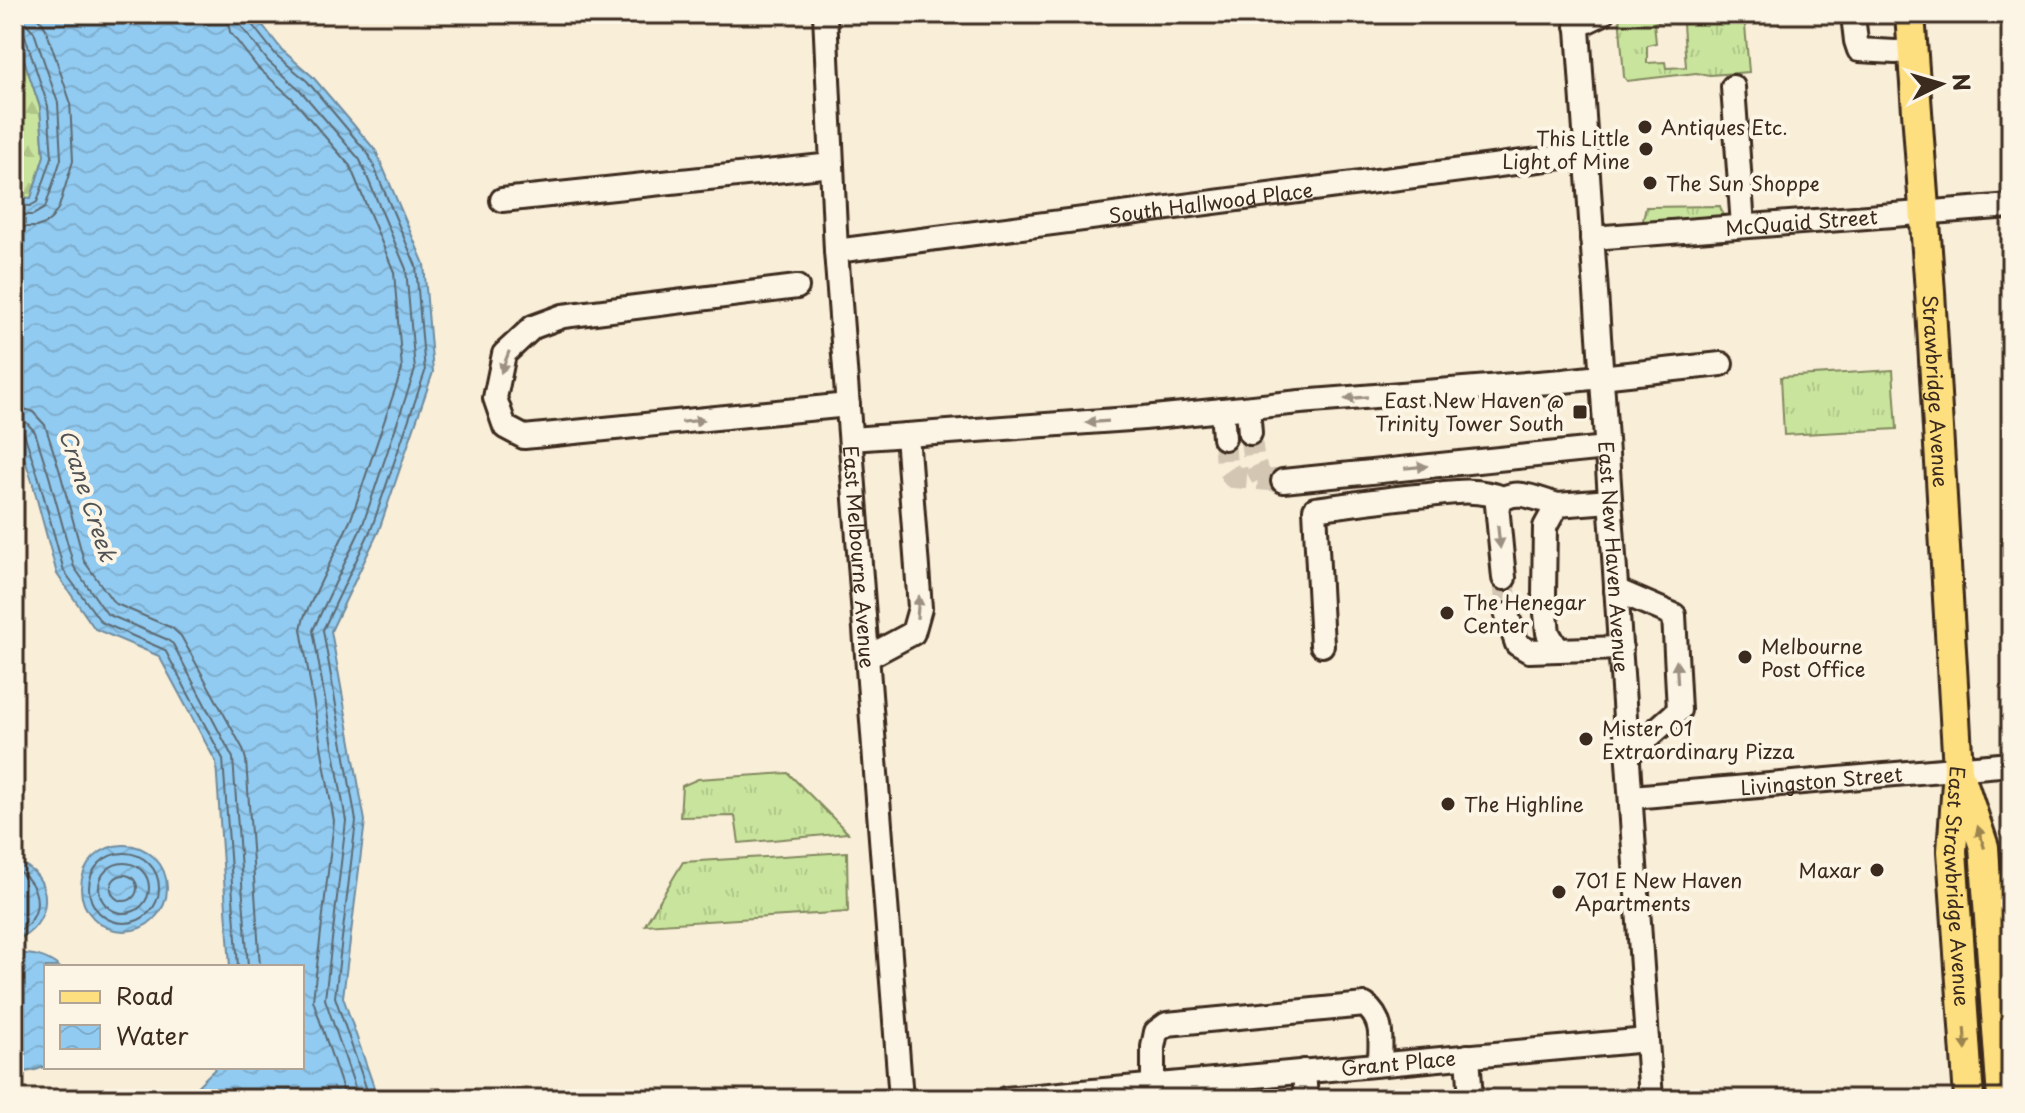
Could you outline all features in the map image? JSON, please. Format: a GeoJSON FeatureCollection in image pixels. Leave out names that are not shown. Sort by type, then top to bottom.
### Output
{"type":"FeatureCollection","features":[{"type":"Feature","properties":{"kind":"main road","name":"Strawbridge Avenue"},"geometry":{"type":"LineString","coordinates":[[1910,14],[1958,769]]}},
{"type":"Feature","properties":{"kind":"main road","name":"East Strawbridge Avenue"},"geometry":{"type":"LineString","coordinates":[[1958,769],[1984,847],[2004,1085]]}},
{"type":"Feature","properties":{"kind":"main road","name":"East Strawbridge Avenue"},"geometry":{"type":"LineString","coordinates":[[1958,769],[1952,851],[1969,1099]]}},
{"type":"Feature","properties":{"kind":"street","name":"East Melbourne Avenue"},"geometry":{"type":"LineString","coordinates":[[825,14],[836,251],[901,1099]]}},
{"type":"Feature","properties":{"kind":"street"},"geometry":{"type":"LineString","coordinates":[[1577,20],[1602,14]]}},
{"type":"Feature","properties":{"kind":"street","name":"East New Haven Avenue"},"geometry":{"type":"LineString","coordinates":[[1577,20],[1651,1099]]}},
{"type":"Feature","properties":{"kind":"street"},"geometry":{"type":"LineString","coordinates":[[1854,24],[1859,50],[1912,51]]}},
{"type":"Feature","properties":{"kind":"street"},"geometry":{"type":"LineString","coordinates":[[1733,87],[1743,226]]}},
{"type":"Feature","properties":{"kind":"street","name":"South Hallwood Place"},"geometry":{"type":"LineString","coordinates":[[836,251],[1585,154]]}},
{"type":"Feature","properties":{"kind":"street"},"geometry":{"type":"LineString","coordinates":[[502,200],[832,165]]}},
{"type":"Feature","properties":{"kind":"street","name":"McQuaid Street"},"geometry":{"type":"LineString","coordinates":[[1592,238],[2011,206]]}},
{"type":"Feature","properties":{"kind":"street"},"geometry":{"type":"LineString","coordinates":[[797,287],[563,316],[533,327],[504,354],[495,398],[505,427],[524,437],[848,405]]}},
{"type":"Feature","properties":{"kind":"street"},"geometry":{"type":"LineString","coordinates":[[851,439],[1144,418],[1721,364]]}},
{"type":"Feature","properties":{"kind":"street"},"geometry":{"type":"LineString","coordinates":[[1248,408],[1250,433]]}},
{"type":"Feature","properties":{"kind":"street"},"geometry":{"type":"LineString","coordinates":[[1222,410],[1224,438]]}},
{"type":"Feature","properties":{"kind":"street"},"geometry":{"type":"LineString","coordinates":[[868,657],[913,633],[920,608],[907,435]]}},
{"type":"Feature","properties":{"kind":"street"},"geometry":{"type":"LineString","coordinates":[[1283,481],[1606,448]]}},
{"type":"Feature","properties":{"kind":"street"},"geometry":{"type":"LineString","coordinates":[[1322,645],[1315,509],[1470,491],[1490,492],[1503,498]]}},
{"type":"Feature","properties":{"kind":"street"},"geometry":{"type":"LineString","coordinates":[[1504,578],[1497,505],[1503,498],[1516,493],[1557,505],[1610,501]]}},
{"type":"Feature","properties":{"kind":"street"},"geometry":{"type":"LineString","coordinates":[[1557,505],[1545,527],[1544,594],[1548,633],[1558,650]]}},
{"type":"Feature","properties":{"kind":"street"},"geometry":{"type":"LineString","coordinates":[[1616,590],[1674,615],[1679,710],[1628,755]]}},
{"type":"Feature","properties":{"kind":"street"},"geometry":{"type":"LineString","coordinates":[[1507,615],[1517,644],[1529,651],[1621,648]]}},
{"type":"Feature","properties":{"kind":"street","name":"Livingston Street"},"geometry":{"type":"LineString","coordinates":[[1632,797],[2011,764]]}},
{"type":"Feature","properties":{"kind":"street"},"geometry":{"type":"LineString","coordinates":[[1153,1085],[1156,1032],[1167,1024],[1365,1005],[1375,1013],[1380,1027],[1380,1064]]}},
{"type":"Feature","properties":{"kind":"street","name":"Grant Place"},"geometry":{"type":"LineString","coordinates":[[1006,1099],[1108,1094],[1153,1085],[1647,1040]]}},
{"type":"Feature","properties":{"kind":"street"},"geometry":{"type":"LineString","coordinates":[[1468,1056],[1471,1099]]}},
{"type":"Feature","properties":{"kind":"street"},"geometry":{"type":"LineString","coordinates":[[1304,1071],[1306,1099]]}},
{"type":"Feature","properties":{"kind":"green space"},"geometry":{"type":"Polygon","coordinates":[[[1619,14],[1662,14],[1668,19],[1654,23],[1656,43],[1647,45],[1647,63],[1665,62],[1666,68],[1686,67],[1683,24],[1693,23],[1692,14],[1744,14],[1749,72],[1696,73],[1627,81],[1624,77],[1619,14]]]}},
{"type":"Feature","properties":{"kind":"green space"},"geometry":{"type":"Polygon","coordinates":[[[14,30],[40,107],[44,156],[31,198],[14,197],[14,30]]]}},
{"type":"Feature","properties":{"kind":"green space"},"geometry":{"type":"Polygon","coordinates":[[[1720,206],[1724,218],[1642,225],[1646,207],[1720,206]]]}},
{"type":"Feature","properties":{"kind":"green space"},"geometry":{"type":"Polygon","coordinates":[[[1893,370],[1897,429],[1784,435],[1781,377],[1893,370]]]}},
{"type":"Feature","properties":{"kind":"green space"},"geometry":{"type":"Polygon","coordinates":[[[788,773],[848,833],[739,843],[735,816],[680,817],[682,786],[698,779],[788,773]]]}},
{"type":"Feature","properties":{"kind":"green space"},"geometry":{"type":"Polygon","coordinates":[[[847,852],[848,912],[645,925],[683,862],[847,852]]]}},
{"type":"Feature","properties":{"kind":"water","name":"Crane Creek"},"geometry":{"type":"Polygon","coordinates":[[[14,14],[254,14],[282,50],[312,76],[376,151],[424,264],[433,372],[379,530],[331,631],[365,821],[343,997],[378,1099],[184,1099],[215,1069],[304,1069],[304,965],[230,965],[216,762],[159,656],[95,629],[57,574],[14,427],[14,197],[31,198],[44,156],[40,107],[14,30],[14,14]]]}},
{"type":"Feature","properties":{"kind":"water"},"geometry":{"type":"Polygon","coordinates":[[[124,845],[148,852],[160,864],[167,888],[160,912],[148,924],[124,931],[100,924],[88,912],[81,888],[88,864],[100,852],[124,845]]]}},
{"type":"Feature","properties":{"kind":"water"},"geometry":{"type":"Polygon","coordinates":[[[14,861],[28,867],[38,877],[45,900],[37,924],[14,941],[14,861]]]}},
{"type":"Feature","properties":{"kind":"water"},"geometry":{"type":"Polygon","coordinates":[[[14,953],[44,958],[56,965],[44,965],[44,1067],[14,1071],[14,953]]]}},
{"type":"Feature","properties":{"kind":"tunnel"},"geometry":{"type":"LineString","coordinates":[[1250,433],[1254,462],[1262,479]]}},
{"type":"Feature","properties":{"kind":"tunnel"},"geometry":{"type":"LineString","coordinates":[[1224,438],[1226,466],[1233,477],[1283,481]]}},
{"type":"Feature","properties":{"kind":"tunnel"},"geometry":{"type":"LineString","coordinates":[[1504,578],[1507,615]]}},
{"type":"Feature","properties":{"kind":"place","name":"Antiques Etc."},"geometry":{"type":"Point","coordinates":[1645,127]}},
{"type":"Feature","properties":{"kind":"place","name":"This Little Light of Mine"},"geometry":{"type":"Point","coordinates":[1646,149]}},
{"type":"Feature","properties":{"kind":"place","name":"The Sun Shoppe"},"geometry":{"type":"Point","coordinates":[1650,183]}},
{"type":"Feature","properties":{"kind":"place","name":"East New Haven @ Trinity Tower South"},"geometry":{"type":"Point","coordinates":[1580,412]}},
{"type":"Feature","properties":{"kind":"place","name":"The Henegar Center"},"geometry":{"type":"Point","coordinates":[1447,613]}},
{"type":"Feature","properties":{"kind":"place","name":"Melbourne Post Office"},"geometry":{"type":"Point","coordinates":[1745,657]}},
{"type":"Feature","properties":{"kind":"place","name":"Mister 01 Extraordinary Pizza"},"geometry":{"type":"Point","coordinates":[1586,739]}},
{"type":"Feature","properties":{"kind":"place","name":"The Highline"},"geometry":{"type":"Point","coordinates":[1448,804]}},
{"type":"Feature","properties":{"kind":"place","name":"Maxar"},"geometry":{"type":"Point","coordinates":[1877,870]}},
{"type":"Feature","properties":{"kind":"place","name":"701 E New Haven Apartments"},"geometry":{"type":"Point","coordinates":[1559,892]}}]}
